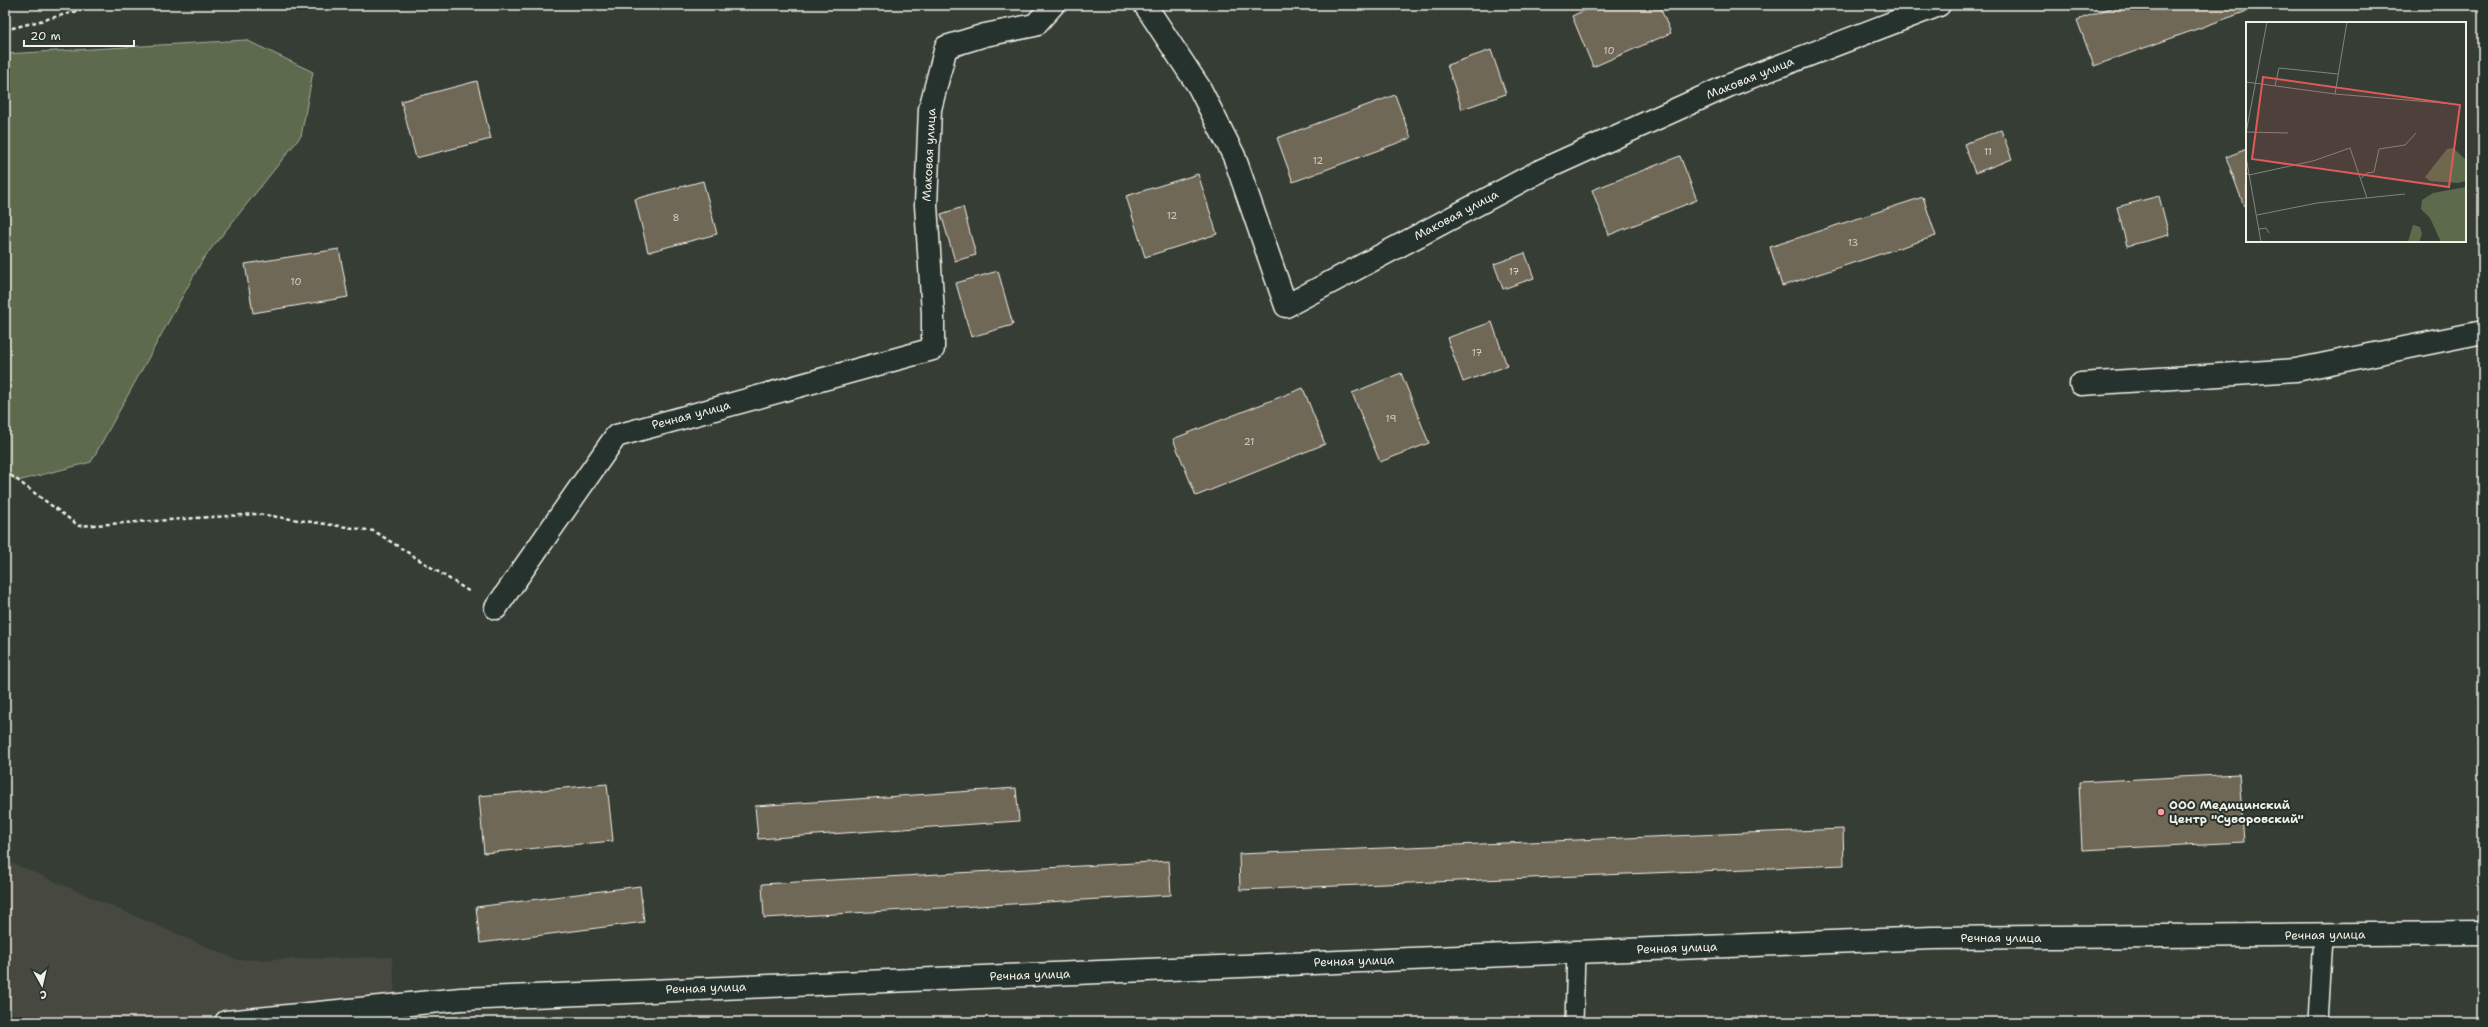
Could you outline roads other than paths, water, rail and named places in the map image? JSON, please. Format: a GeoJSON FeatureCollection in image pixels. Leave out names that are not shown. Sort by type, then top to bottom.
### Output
{"type":"FeatureCollection","features":[{"type":"Feature","properties":{"kind":"street","name":"Маковая улица"},"geometry":{"type":"LineString","coordinates":[[933,312],[926,205],[930,109],[946,47],[985,34],[1036,25],[1053,5]]}},
{"type":"Feature","properties":{"kind":"street","name":"Маковая улица"},"geometry":{"type":"LineString","coordinates":[[1145,5],[1199,87],[1234,156],[1286,306],[1545,169],[1730,85],[1939,5]]}},
{"type":"Feature","properties":{"kind":"street","name":"Речная улица"},"geometry":{"type":"LineString","coordinates":[[496,608],[616,436],[932,349],[933,312]]}},
{"type":"Feature","properties":{"kind":"street"},"geometry":{"type":"LineString","coordinates":[[2081,384],[2296,370],[2483,332]]}},
{"type":"Feature","properties":{"kind":"street","name":"Речная улица"},"geometry":{"type":"LineString","coordinates":[[226,1022],[461,999],[1576,952],[1932,938],[2323,936],[2483,933]]}},
{"type":"Feature","properties":{"kind":"lane"},"geometry":{"type":"LineString","coordinates":[[2318,1022],[2323,936]]}},
{"type":"Feature","properties":{"kind":"lane"},"geometry":{"type":"LineString","coordinates":[[1574,1022],[1576,952]]}},
{"type":"Feature","properties":{"kind":"place","name":"ООО Медицинский Центр \"Суворовский\""},"geometry":{"type":"Point","coordinates":[2161,812]}}]}
